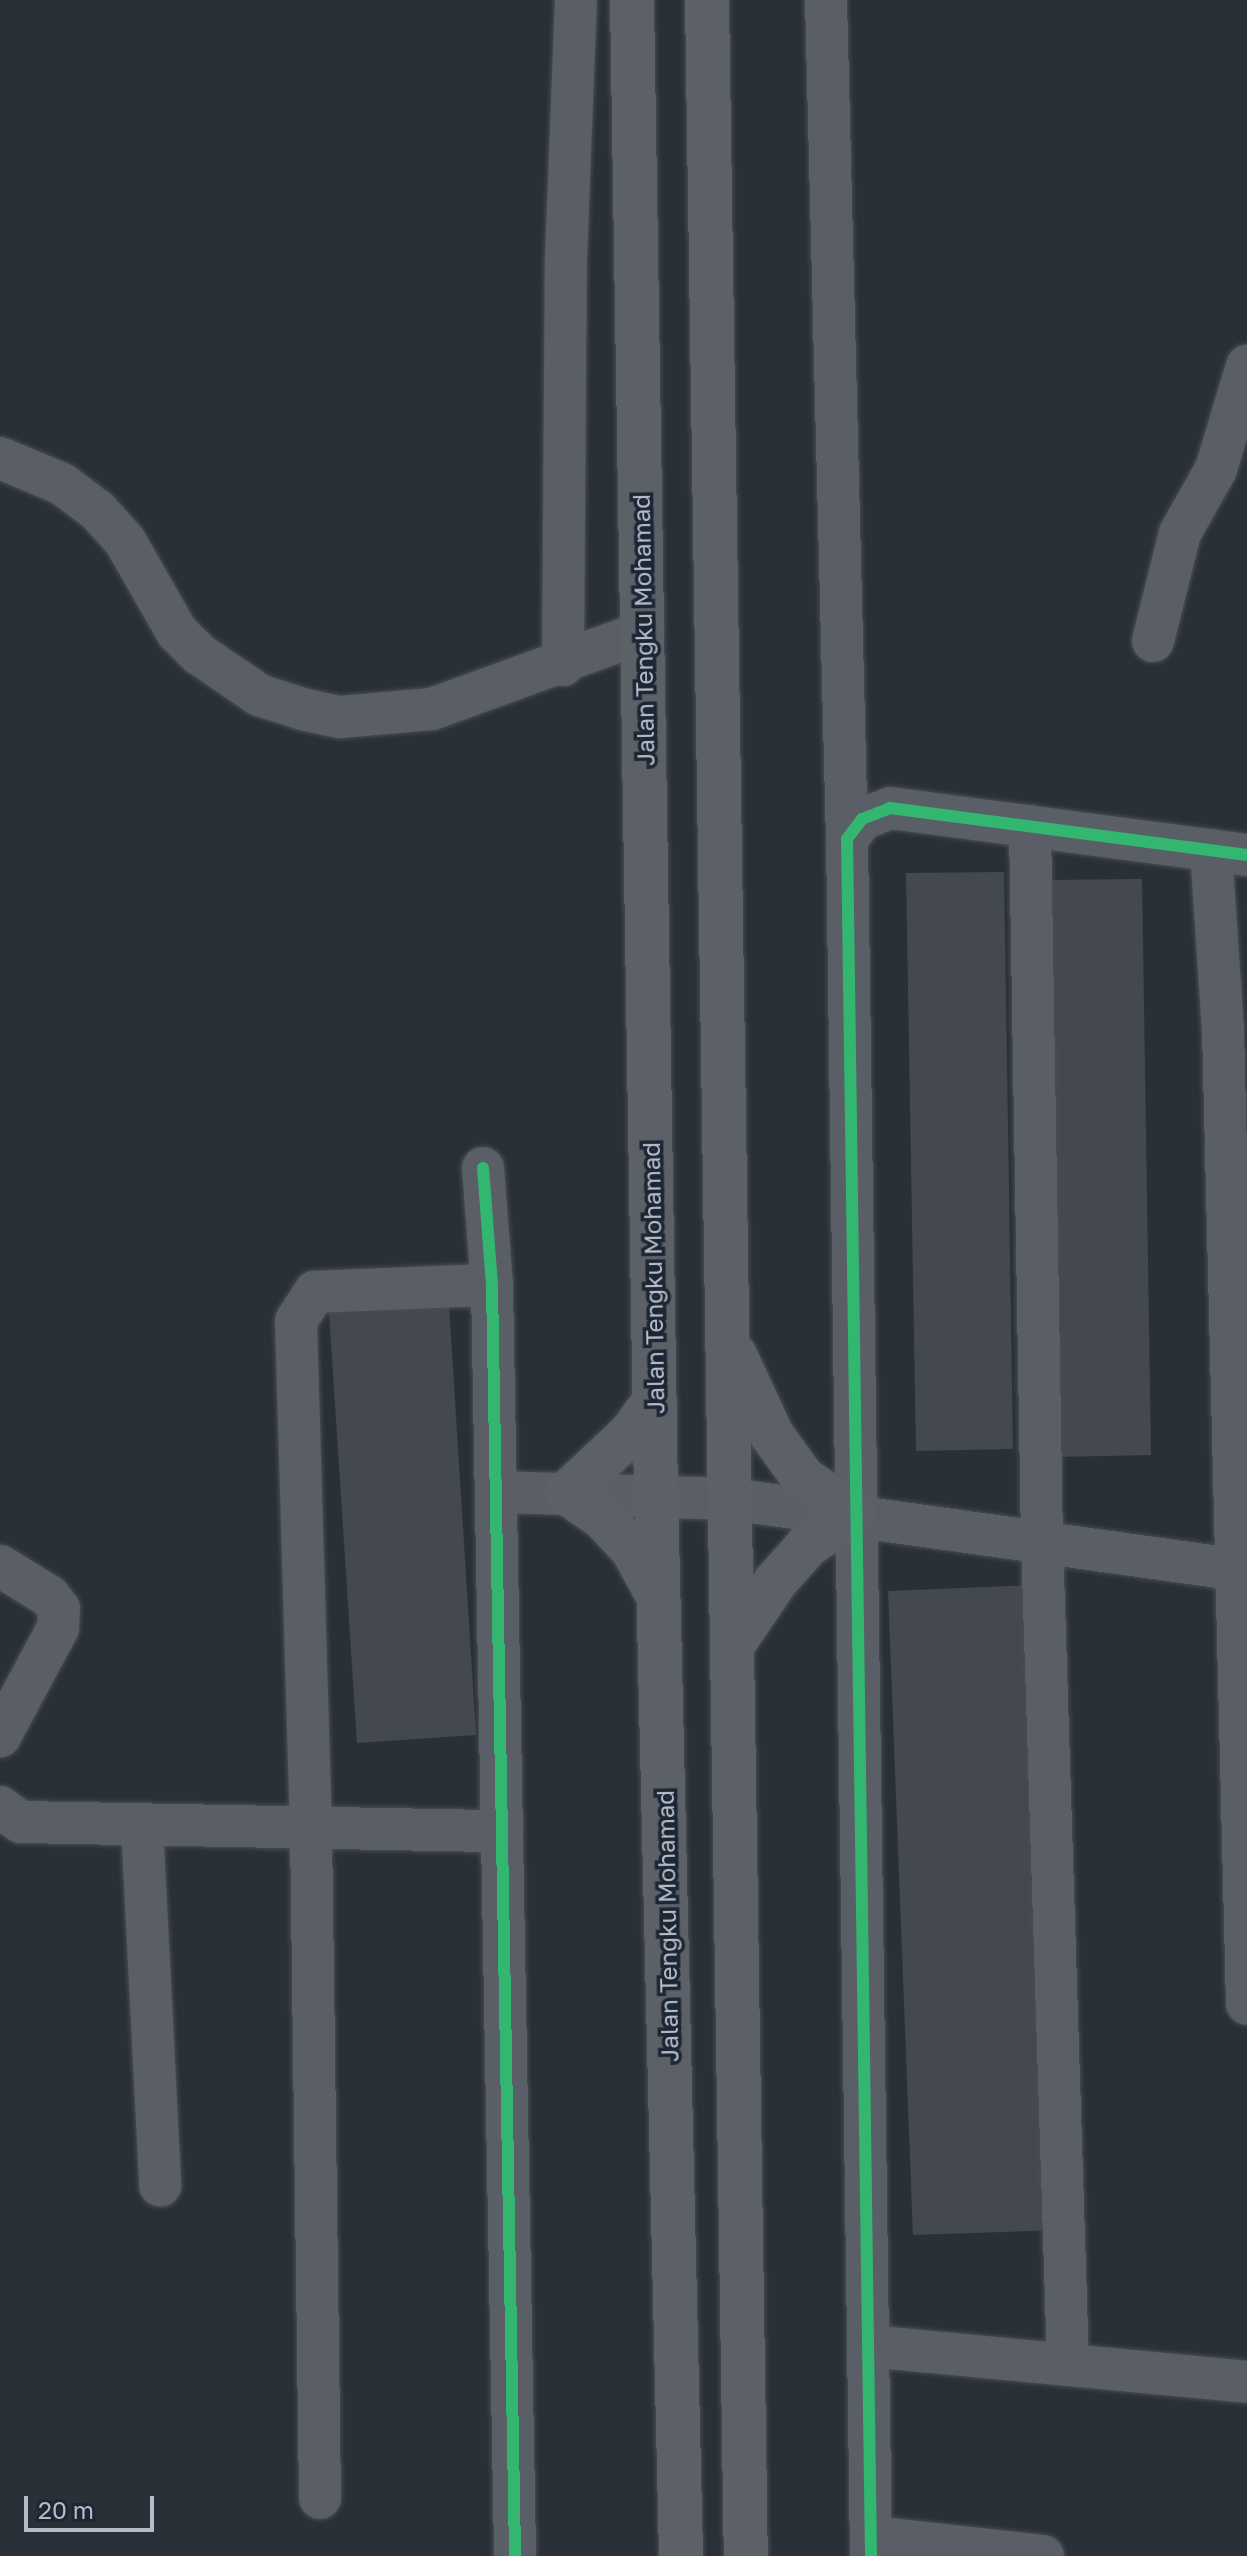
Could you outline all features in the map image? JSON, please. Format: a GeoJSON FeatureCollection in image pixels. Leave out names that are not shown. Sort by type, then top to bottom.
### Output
{"type":"FeatureCollection","features":[{"type":"Feature","properties":{"kind":"main road","name":"Jalan Tengku Mohamad"},"geometry":{"type":"LineString","coordinates":[[632,0],[656,1493],[681,2556]]}},
{"type":"Feature","properties":{"kind":"main road"},"geometry":{"type":"LineString","coordinates":[[707,0],[746,2556]]}},
{"type":"Feature","properties":{"kind":"main road"},"geometry":{"type":"LineString","coordinates":[[728,1338],[772,1435],[803,1478],[854,1514],[808,1545],[776,1581],[732,1646]]}},
{"type":"Feature","properties":{"kind":"main road"},"geometry":{"type":"LineString","coordinates":[[655,1400],[631,1433],[567,1493],[602,1517],[633,1550],[659,1599]]}},
{"type":"Feature","properties":{"kind":"street"},"geometry":{"type":"LineString","coordinates":[[563,665],[566,258],[576,0]]}},
{"type":"Feature","properties":{"kind":"street"},"geometry":{"type":"LineString","coordinates":[[826,0],[847,839],[854,1514],[871,2547],[1043,2556]]}},
{"type":"Feature","properties":{"kind":"street"},"geometry":{"type":"LineString","coordinates":[[1153,641],[1180,533],[1216,469],[1247,366]]}},
{"type":"Feature","properties":{"kind":"street"},"geometry":{"type":"LineString","coordinates":[[0,458],[62,484],[98,511],[125,541],[177,632],[259,695],[340,717],[432,709],[563,665],[643,632]]}},
{"type":"Feature","properties":{"kind":"street"},"geometry":{"type":"LineString","coordinates":[[847,839],[862,819],[890,808],[1229,853],[1235,1031],[1247,2004]]}},
{"type":"Feature","properties":{"kind":"street"},"geometry":{"type":"LineString","coordinates":[[1030,826],[1042,1541],[1068,2365]]}},
{"type":"Feature","properties":{"kind":"street"},"geometry":{"type":"LineString","coordinates":[[483,1168],[492,1285],[515,2556]]}},
{"type":"Feature","properties":{"kind":"street"},"geometry":{"type":"LineString","coordinates":[[320,2498],[311,1830],[296,1321],[315,1292],[492,1285]]}},
{"type":"Feature","properties":{"kind":"street"},"geometry":{"type":"LineString","coordinates":[[496,1492],[656,1493],[730,1499],[1240,1570]]}},
{"type":"Feature","properties":{"kind":"street"},"geometry":{"type":"LineString","coordinates":[[0,1566],[49,1596],[59,1609],[58,1628],[0,1736]]}},
{"type":"Feature","properties":{"kind":"street"},"geometry":{"type":"LineString","coordinates":[[0,1807],[21,1822],[311,1830],[502,1831]]}},
{"type":"Feature","properties":{"kind":"street"},"geometry":{"type":"LineString","coordinates":[[142,1825],[160,2186]]}},
{"type":"Feature","properties":{"kind":"street"},"geometry":{"type":"LineString","coordinates":[[868,2346],[1247,2382]]}},
{"type":"Feature","properties":{"kind":"building"},"geometry":{"type":"Polygon","coordinates":[[[1004,872],[1013,1449],[916,1451],[906,873],[1004,872]]]}},
{"type":"Feature","properties":{"kind":"building"},"geometry":{"type":"Polygon","coordinates":[[[1142,879],[1151,1455],[1054,1457],[1045,880],[1142,879]]]}},
{"type":"Feature","properties":{"kind":"building"},"geometry":{"type":"Polygon","coordinates":[[[449,1304],[476,1735],[357,1743],[329,1312],[449,1304]]]}},
{"type":"Feature","properties":{"kind":"building"},"geometry":{"type":"Polygon","coordinates":[[[1034,1585],[1060,2230],[913,2235],[888,1591],[1034,1585]]]}},
{"type":"Feature","properties":{"kind":"cycle path"},"geometry":{"type":"LineString","coordinates":[[871,2556],[847,839],[862,819],[890,808],[1247,855]]}},
{"type":"Feature","properties":{"kind":"cycle path"},"geometry":{"type":"LineString","coordinates":[[483,1168],[492,1285],[515,2556]]}}]}
